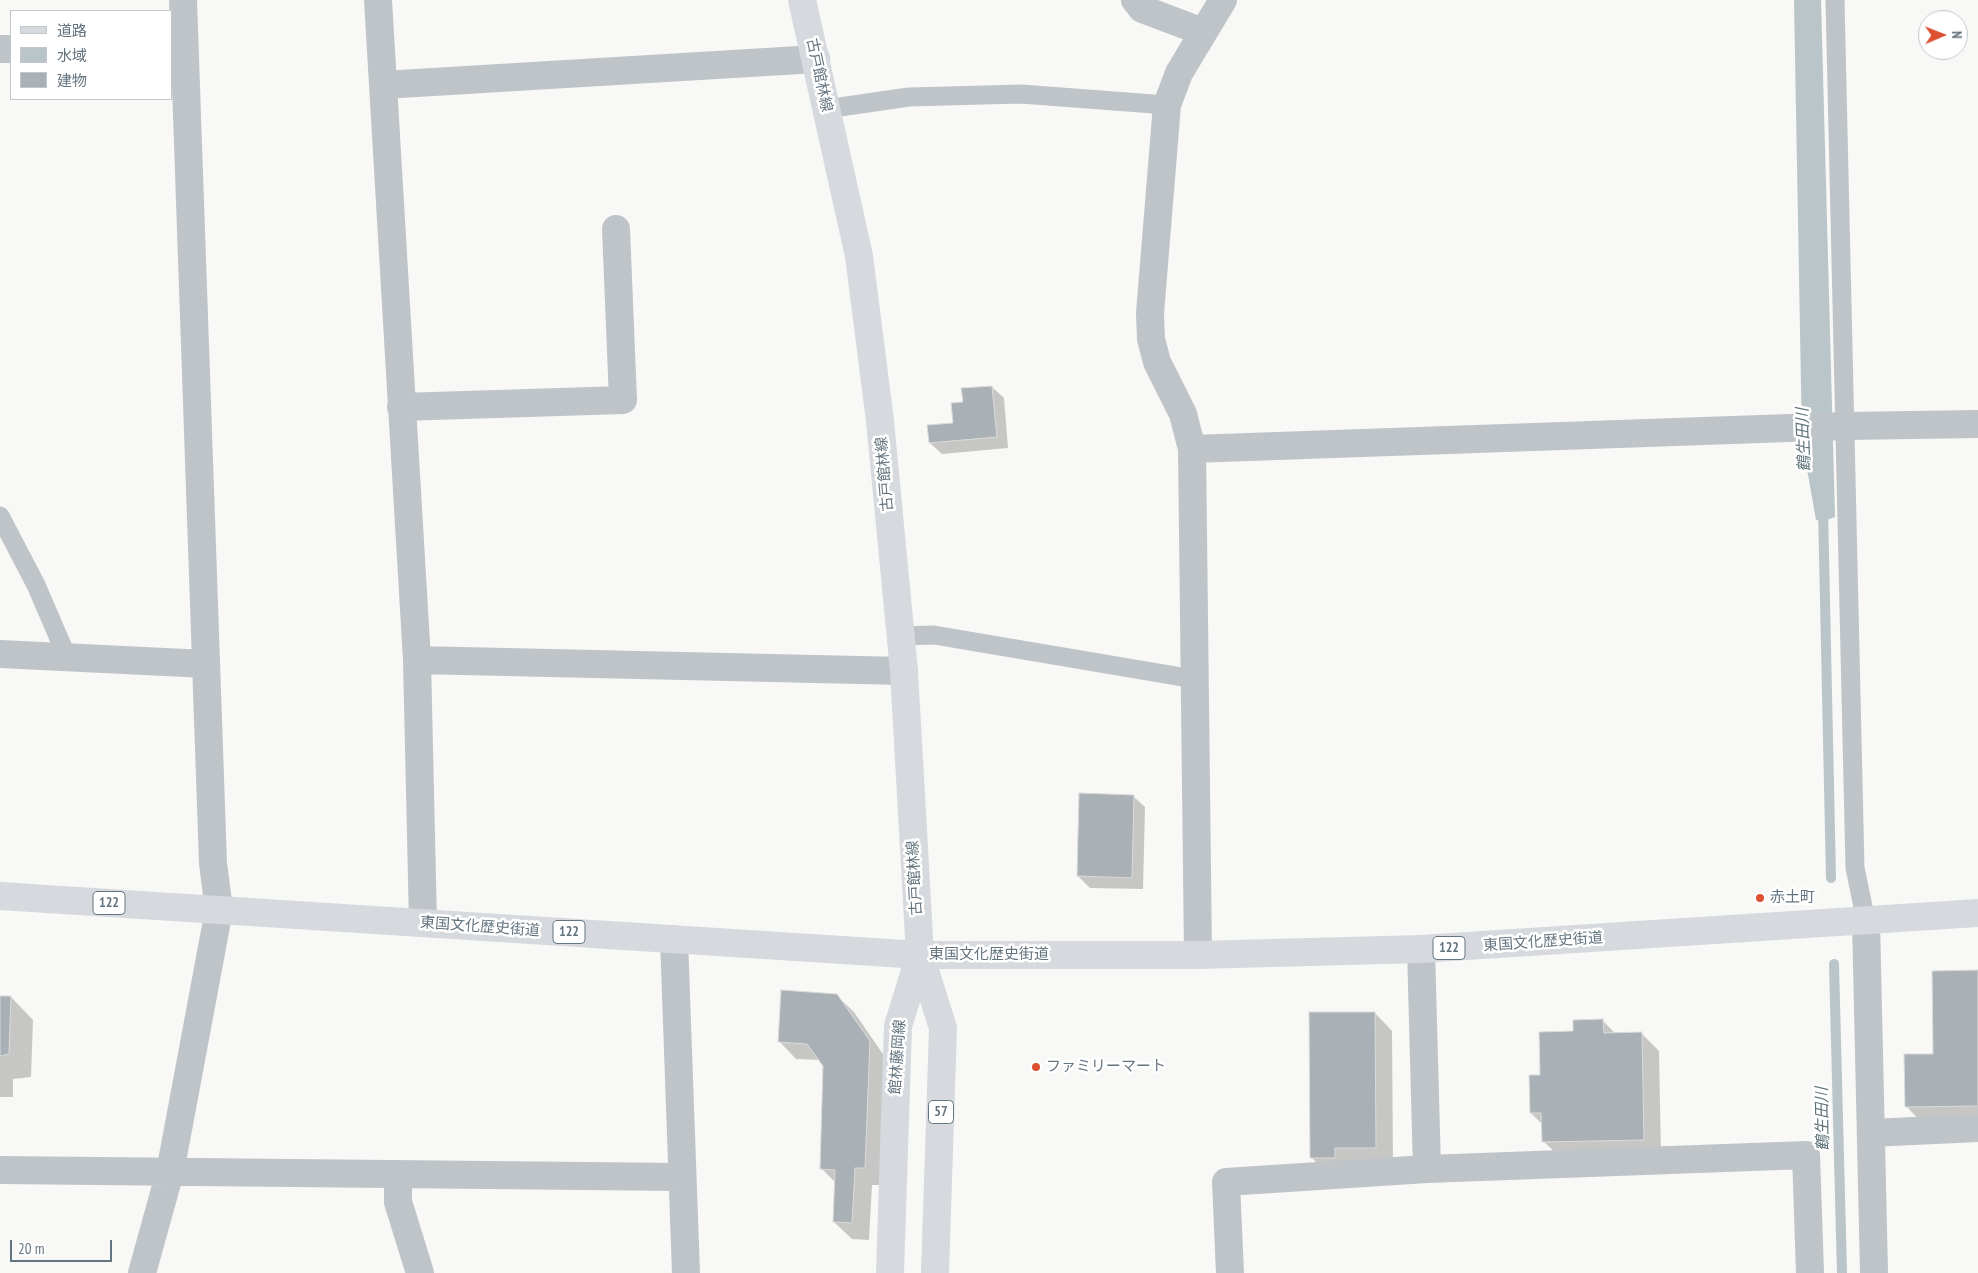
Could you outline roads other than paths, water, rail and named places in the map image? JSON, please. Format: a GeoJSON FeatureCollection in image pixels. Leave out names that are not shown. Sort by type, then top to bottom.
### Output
{"type":"FeatureCollection","features":[{"type":"Feature","properties":{"kind":"main road","name":"古戸館林線"},"geometry":{"type":"LineString","coordinates":[[802,0],[859,256],[880,421],[904,671],[920,955]]}},
{"type":"Feature","properties":{"kind":"main road","name":"東国文化歴史街道"},"geometry":{"type":"LineString","coordinates":[[0,896],[920,955],[1198,955],[1421,949],[1978,913]]}},
{"type":"Feature","properties":{"kind":"main road","name":"館林藤岡線"},"geometry":{"type":"LineString","coordinates":[[890,1273],[898,1026],[920,955]]}},
{"type":"Feature","properties":{"kind":"main road","name":"57"},"geometry":{"type":"LineString","coordinates":[[920,955],[944,1028],[935,1273]]}},
{"type":"Feature","properties":{"kind":"street"},"geometry":{"type":"LineString","coordinates":[[142,1273],[170,1172],[218,910],[213,863],[206,664],[178,53],[183,0]]}},
{"type":"Feature","properties":{"kind":"street"},"geometry":{"type":"LineString","coordinates":[[378,0],[416,660],[423,923]]}},
{"type":"Feature","properties":{"kind":"street"},"geometry":{"type":"LineString","coordinates":[[1134,0],[1142,9],[1203,32]]}},
{"type":"Feature","properties":{"kind":"street"},"geometry":{"type":"LineString","coordinates":[[1198,955],[1192,449],[1183,414],[1157,362],[1151,339],[1150,312],[1167,105],[1179,73],[1223,0]]}},
{"type":"Feature","properties":{"kind":"street"},"geometry":{"type":"LineString","coordinates":[[383,85],[816,59]]}},
{"type":"Feature","properties":{"kind":"street"},"geometry":{"type":"LineString","coordinates":[[401,407],[623,400],[616,229]]}},
{"type":"Feature","properties":{"kind":"street"},"geometry":{"type":"LineString","coordinates":[[1192,449],[1846,426],[1978,424]]}},
{"type":"Feature","properties":{"kind":"street"},"geometry":{"type":"LineString","coordinates":[[0,654],[206,664]]}},
{"type":"Feature","properties":{"kind":"street"},"geometry":{"type":"LineString","coordinates":[[416,660],[904,671]]}},
{"type":"Feature","properties":{"kind":"street"},"geometry":{"type":"LineString","coordinates":[[1866,921],[1874,1273]]}},
{"type":"Feature","properties":{"kind":"street"},"geometry":{"type":"LineString","coordinates":[[674,939],[686,1273]]}},
{"type":"Feature","properties":{"kind":"street"},"geometry":{"type":"LineString","coordinates":[[1421,949],[1427,1169]]}},
{"type":"Feature","properties":{"kind":"street"},"geometry":{"type":"LineString","coordinates":[[1871,1133],[1978,1128]]}},
{"type":"Feature","properties":{"kind":"street"},"geometry":{"type":"LineString","coordinates":[[1230,1273],[1226,1182],[1427,1169],[1806,1155],[1810,1273]]}},
{"type":"Feature","properties":{"kind":"street"},"geometry":{"type":"LineString","coordinates":[[0,1170],[682,1177]]}},
{"type":"Feature","properties":{"kind":"street"},"geometry":{"type":"LineString","coordinates":[[398,1174],[398,1202],[420,1273]]}},
{"type":"Feature","properties":{"kind":"lane"},"geometry":{"type":"LineString","coordinates":[[1835,0],[1855,868],[1866,921]]}},
{"type":"Feature","properties":{"kind":"lane"},"geometry":{"type":"LineString","coordinates":[[826,109],[908,97],[1021,94],[1167,105]]}},
{"type":"Feature","properties":{"kind":"lane"},"geometry":{"type":"LineString","coordinates":[[0,516],[36,585],[67,657]]}},
{"type":"Feature","properties":{"kind":"lane"},"geometry":{"type":"LineString","coordinates":[[900,636],[934,635],[1194,679]]}},
{"type":"Feature","properties":{"kind":"water"},"geometry":{"type":"Polygon","coordinates":[[[1794,0],[1821,0],[1835,517],[1824,521],[1816,520],[1802,441],[1794,0]]]}},
{"type":"Feature","properties":{"kind":"waterway","name":"鶴生田川"},"geometry":{"type":"LineString","coordinates":[[1823,508],[1831,878]]}},
{"type":"Feature","properties":{"kind":"waterway","name":"鶴生田川"},"geometry":{"type":"LineString","coordinates":[[1834,964],[1842,1273]]}},
{"type":"Feature","properties":{"kind":"place","name":"赤土町"},"geometry":{"type":"Point","coordinates":[1760,898]}},
{"type":"Feature","properties":{"kind":"place","name":"ファミリーマート"},"geometry":{"type":"Point","coordinates":[1036,1067]}}]}
